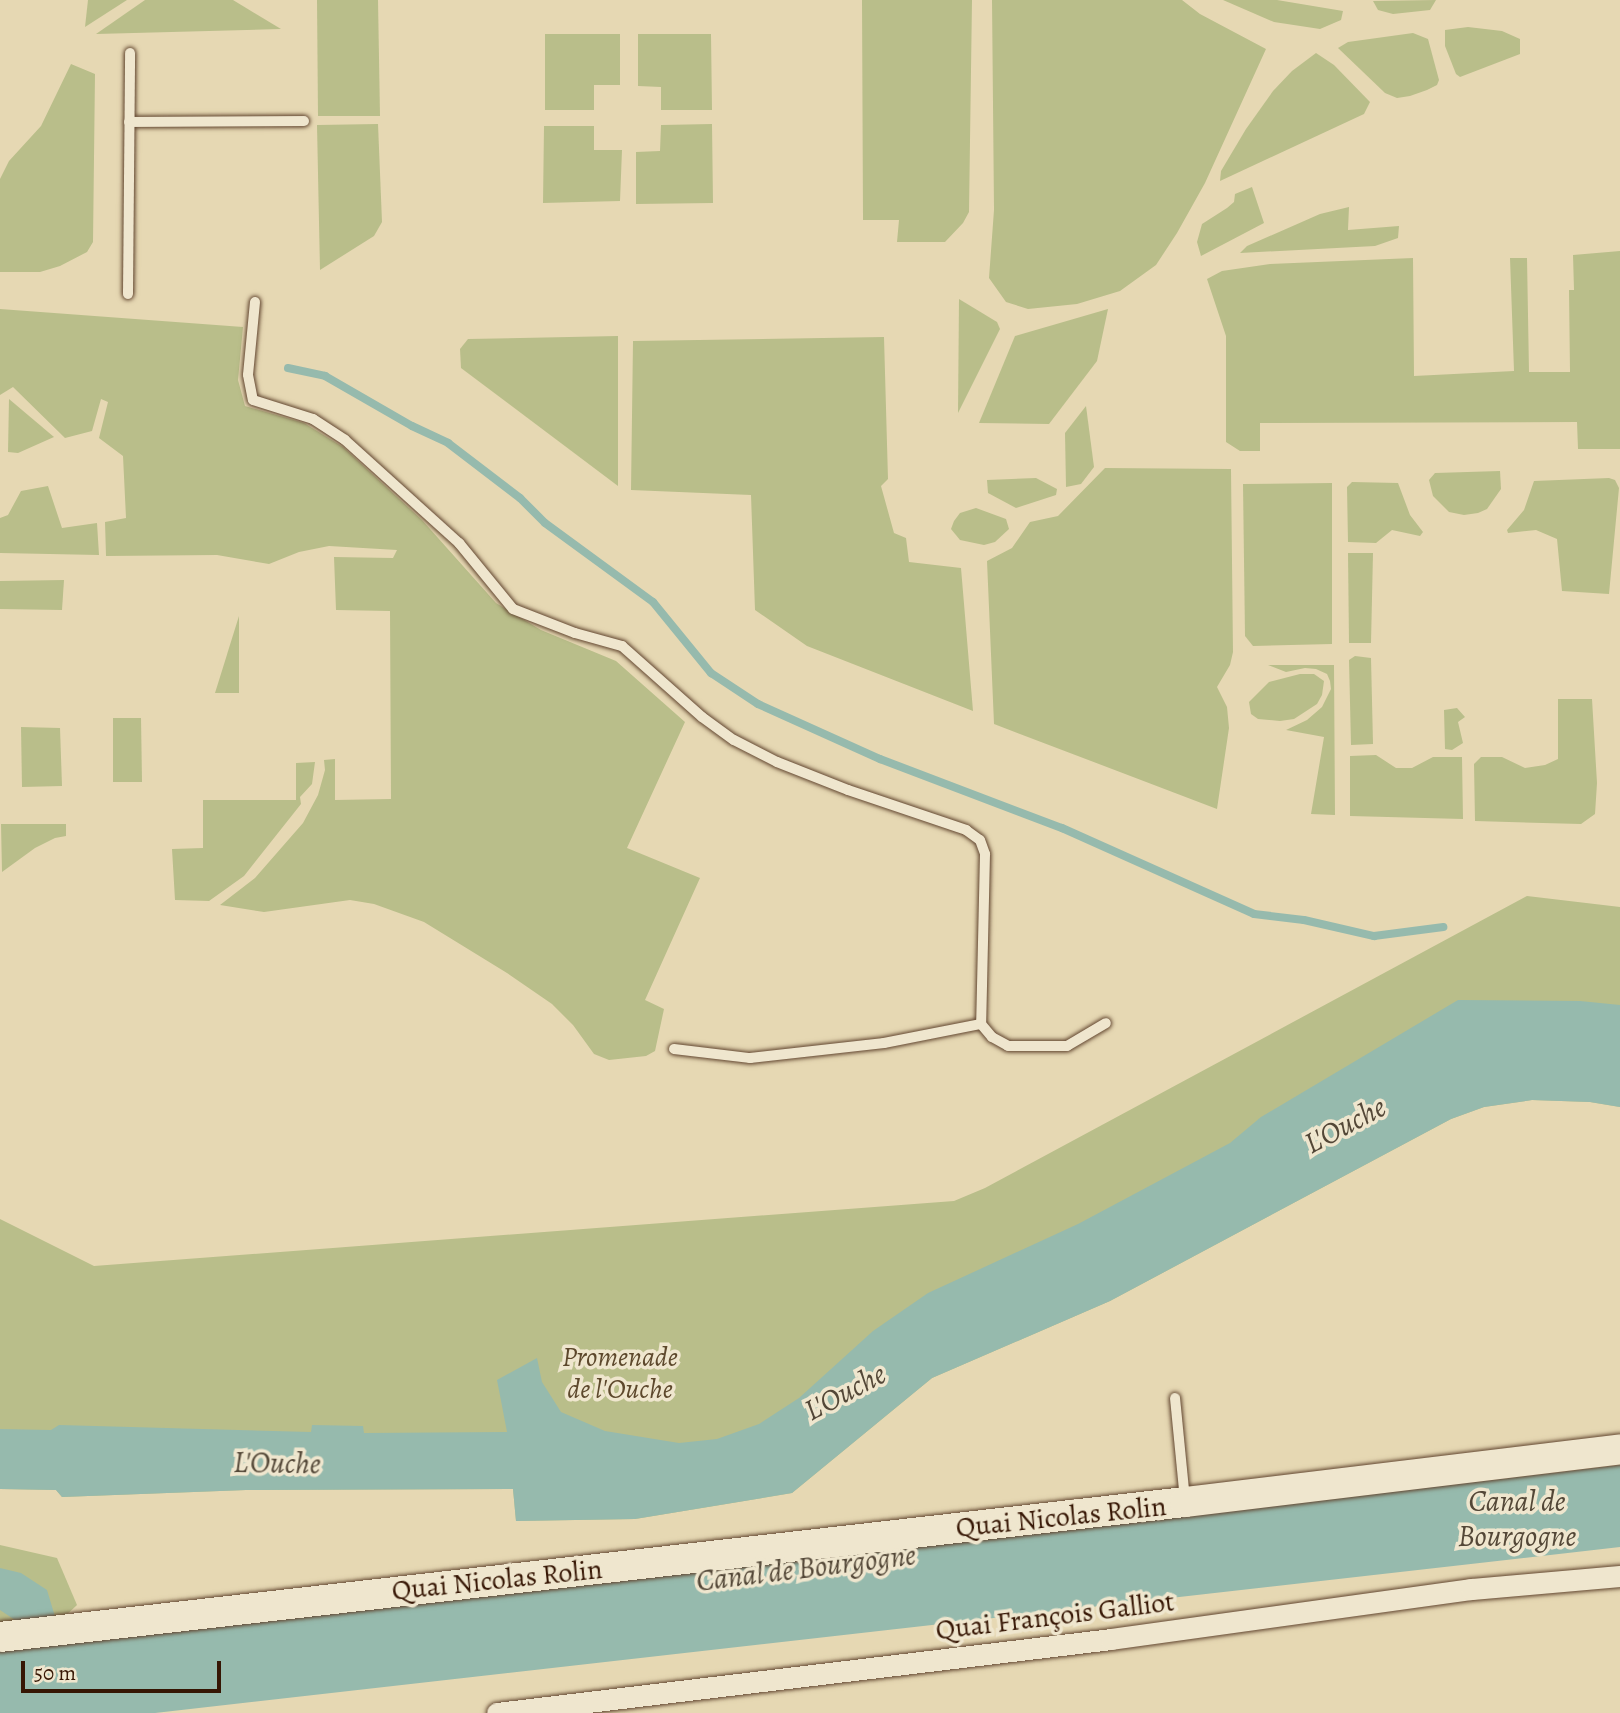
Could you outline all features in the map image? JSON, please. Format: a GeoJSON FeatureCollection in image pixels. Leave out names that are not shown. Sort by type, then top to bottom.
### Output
{"type":"FeatureCollection","features":[{"type":"Feature","properties":{"kind":"street","name":"Quai Nicolas Rolin"},"geometry":{"type":"LineString","coordinates":[[9,1636],[1185,1503],[1620,1450]]}},
{"type":"Feature","properties":{"kind":"street","name":"Quai François Galliot"},"geometry":{"type":"LineString","coordinates":[[497,1713],[1111,1639],[1471,1589],[1620,1576]]}},
{"type":"Feature","properties":{"kind":"lane"},"geometry":{"type":"LineString","coordinates":[[128,294],[130,53]]}},
{"type":"Feature","properties":{"kind":"lane"},"geometry":{"type":"LineString","coordinates":[[130,122],[304,121]]}},
{"type":"Feature","properties":{"kind":"lane"},"geometry":{"type":"LineString","coordinates":[[255,302],[248,374],[253,400],[313,419],[345,440],[459,543],[513,609],[575,633],[622,646],[702,717],[734,740],[777,762],[848,790],[966,830],[980,840],[985,854],[981,1024],[992,1037],[1008,1046],[1067,1046],[1106,1023]]}},
{"type":"Feature","properties":{"kind":"lane"},"geometry":{"type":"LineString","coordinates":[[674,1049],[750,1058],[884,1043],[981,1024]]}},
{"type":"Feature","properties":{"kind":"lane"},"geometry":{"type":"LineString","coordinates":[[1175,1398],[1185,1503]]}},
{"type":"Feature","properties":{"kind":"green space"},"geometry":{"type":"Polygon","coordinates":[[[88,0],[127,0],[85,27],[88,0]]]}},
{"type":"Feature","properties":{"kind":"green space"},"geometry":{"type":"Polygon","coordinates":[[[145,0],[233,0],[281,29],[96,34],[145,0]]]}},
{"type":"Feature","properties":{"kind":"green space"},"geometry":{"type":"Polygon","coordinates":[[[317,0],[378,0],[380,116],[318,116],[317,0]]]}},
{"type":"Feature","properties":{"kind":"green space"},"geometry":{"type":"Polygon","coordinates":[[[862,0],[972,0],[969,212],[963,223],[945,242],[897,242],[899,220],[863,220],[862,0]]]}},
{"type":"Feature","properties":{"kind":"green space"},"geometry":{"type":"Polygon","coordinates":[[[992,0],[1182,0],[1200,14],[1266,49],[1205,183],[1177,233],[1156,265],[1120,291],[1077,304],[1028,309],[1006,302],[989,278],[994,210],[992,0]]]}},
{"type":"Feature","properties":{"kind":"green space"},"geometry":{"type":"Polygon","coordinates":[[[1223,0],[1277,0],[1343,11],[1341,20],[1320,29],[1274,22],[1223,0]]]}},
{"type":"Feature","properties":{"kind":"green space"},"geometry":{"type":"Polygon","coordinates":[[[1436,0],[1430,10],[1393,14],[1378,10],[1373,1],[1436,0]]]}},
{"type":"Feature","properties":{"kind":"green space"},"geometry":{"type":"Polygon","coordinates":[[[1468,27],[1502,31],[1520,39],[1520,54],[1460,77],[1456,74],[1445,46],[1445,30],[1468,27]]]}},
{"type":"Feature","properties":{"kind":"green space"},"geometry":{"type":"Polygon","coordinates":[[[1413,33],[1428,39],[1439,80],[1437,85],[1410,96],[1397,98],[1385,93],[1338,48],[1348,42],[1413,33]]]}},
{"type":"Feature","properties":{"kind":"green space"},"geometry":{"type":"Polygon","coordinates":[[[545,34],[620,34],[620,85],[594,85],[594,110],[545,110],[545,34]]]}},
{"type":"Feature","properties":{"kind":"green space"},"geometry":{"type":"Polygon","coordinates":[[[638,34],[711,34],[712,110],[661,110],[661,87],[638,86],[638,34]]]}},
{"type":"Feature","properties":{"kind":"green space"},"geometry":{"type":"Polygon","coordinates":[[[1316,53],[1334,65],[1370,102],[1364,114],[1220,181],[1221,171],[1273,91],[1292,71],[1316,53]]]}},
{"type":"Feature","properties":{"kind":"green space"},"geometry":{"type":"Polygon","coordinates":[[[71,64],[95,74],[93,242],[87,252],[60,266],[40,272],[0,272],[0,179],[9,161],[41,126],[71,64]]]}},
{"type":"Feature","properties":{"kind":"green space"},"geometry":{"type":"Polygon","coordinates":[[[378,124],[382,222],[374,236],[320,270],[317,125],[378,124]]]}},
{"type":"Feature","properties":{"kind":"green space"},"geometry":{"type":"Polygon","coordinates":[[[712,124],[713,203],[636,204],[636,152],[660,151],[661,125],[712,124]]]}},
{"type":"Feature","properties":{"kind":"green space"},"geometry":{"type":"Polygon","coordinates":[[[544,126],[594,126],[594,150],[622,150],[620,201],[543,203],[544,126]]]}},
{"type":"Feature","properties":{"kind":"green space"},"geometry":{"type":"Polygon","coordinates":[[[1252,187],[1264,223],[1201,256],[1197,242],[1202,224],[1234,202],[1235,194],[1252,187]]]}},
{"type":"Feature","properties":{"kind":"green space"},"geometry":{"type":"Polygon","coordinates":[[[1349,207],[1348,230],[1399,226],[1398,238],[1375,246],[1240,253],[1247,246],[1320,214],[1349,207]]]}},
{"type":"Feature","properties":{"kind":"green space"},"geometry":{"type":"Polygon","coordinates":[[[1620,251],[1620,449],[1578,449],[1577,422],[1260,423],[1260,451],[1240,451],[1226,442],[1226,336],[1207,279],[1222,271],[1270,264],[1413,258],[1414,376],[1514,371],[1510,258],[1527,258],[1529,372],[1570,372],[1569,290],[1574,290],[1573,255],[1620,251]]]}},
{"type":"Feature","properties":{"kind":"green space"},"geometry":{"type":"Polygon","coordinates":[[[959,299],[997,322],[1000,329],[958,413],[959,299]]]}},
{"type":"Feature","properties":{"kind":"green space"},"geometry":{"type":"Polygon","coordinates":[[[0,309],[243,327],[238,380],[245,406],[304,423],[343,447],[422,520],[496,603],[541,630],[616,661],[685,722],[627,848],[700,878],[645,1000],[664,1009],[655,1051],[646,1056],[609,1060],[594,1054],[573,1025],[552,1004],[507,973],[424,922],[374,904],[350,900],[264,912],[220,905],[255,878],[303,823],[318,795],[325,770],[324,760],[335,759],[335,800],[391,799],[390,611],[336,610],[334,557],[393,558],[397,550],[329,546],[299,552],[269,564],[217,555],[106,556],[105,522],[126,518],[123,456],[99,438],[108,402],[101,399],[92,431],[65,438],[13,387],[0,395],[0,309]]]}},
{"type":"Feature","properties":{"kind":"green space"},"geometry":{"type":"Polygon","coordinates":[[[1108,309],[1097,361],[1049,424],[979,423],[1015,336],[1108,309]]]}},
{"type":"Feature","properties":{"kind":"green space"},"geometry":{"type":"Polygon","coordinates":[[[618,336],[618,486],[461,368],[460,349],[468,339],[618,336]]]}},
{"type":"Feature","properties":{"kind":"green space"},"geometry":{"type":"Polygon","coordinates":[[[884,337],[888,479],[881,486],[894,533],[906,538],[909,562],[961,568],[973,711],[807,646],[755,610],[751,495],[631,490],[633,341],[884,337]]]}},
{"type":"Feature","properties":{"kind":"green space"},"geometry":{"type":"Polygon","coordinates":[[[9,399],[54,437],[18,453],[8,452],[9,399]]]}},
{"type":"Feature","properties":{"kind":"green space"},"geometry":{"type":"Polygon","coordinates":[[[1086,406],[1094,467],[1081,484],[1066,487],[1065,433],[1086,406]]]}},
{"type":"Feature","properties":{"kind":"green space"},"geometry":{"type":"Polygon","coordinates":[[[1105,468],[1231,469],[1233,652],[1230,665],[1217,687],[1227,707],[1229,728],[1217,809],[994,724],[987,561],[1012,548],[1030,522],[1058,516],[1105,468]]]}},
{"type":"Feature","properties":{"kind":"green space"},"geometry":{"type":"Polygon","coordinates":[[[1500,471],[1501,489],[1487,509],[1464,515],[1449,512],[1433,496],[1429,480],[1435,473],[1500,471]]]}},
{"type":"Feature","properties":{"kind":"green space"},"geometry":{"type":"Polygon","coordinates":[[[1036,478],[1057,489],[1056,495],[1016,508],[988,493],[987,480],[1036,478]]]}},
{"type":"Feature","properties":{"kind":"green space"},"geometry":{"type":"Polygon","coordinates":[[[1615,480],[1619,488],[1609,594],[1562,591],[1557,539],[1536,530],[1508,533],[1507,530],[1524,510],[1534,481],[1615,480]]]}},
{"type":"Feature","properties":{"kind":"green space"},"geometry":{"type":"Polygon","coordinates":[[[1352,482],[1398,483],[1410,515],[1423,532],[1420,536],[1392,530],[1376,543],[1348,542],[1347,487],[1352,482]]]}},
{"type":"Feature","properties":{"kind":"green space"},"geometry":{"type":"Polygon","coordinates":[[[1332,483],[1332,644],[1253,646],[1245,636],[1243,484],[1332,483]]]}},
{"type":"Feature","properties":{"kind":"green space"},"geometry":{"type":"Polygon","coordinates":[[[48,486],[62,528],[97,523],[99,555],[0,553],[0,518],[8,515],[21,491],[48,486]]]}},
{"type":"Feature","properties":{"kind":"green space"},"geometry":{"type":"Polygon","coordinates":[[[976,508],[1006,519],[1009,529],[995,542],[984,545],[960,540],[951,529],[954,521],[960,513],[976,508]]]}},
{"type":"Feature","properties":{"kind":"green space"},"geometry":{"type":"Polygon","coordinates":[[[1348,553],[1373,553],[1371,643],[1349,643],[1348,553]]]}},
{"type":"Feature","properties":{"kind":"green space"},"geometry":{"type":"Polygon","coordinates":[[[64,580],[62,610],[0,609],[0,581],[64,580]]]}},
{"type":"Feature","properties":{"kind":"green space"},"geometry":{"type":"Polygon","coordinates":[[[239,616],[239,693],[215,693],[239,616]]]}},
{"type":"Feature","properties":{"kind":"green space"},"geometry":{"type":"Polygon","coordinates":[[[1355,656],[1371,658],[1373,744],[1351,745],[1349,660],[1355,656]]]}},
{"type":"Feature","properties":{"kind":"green space"},"geometry":{"type":"Polygon","coordinates":[[[1268,665],[1334,665],[1335,815],[1311,814],[1324,737],[1286,730],[1307,720],[1322,707],[1331,689],[1327,674],[1305,668],[1286,672],[1268,665]]]}},
{"type":"Feature","properties":{"kind":"green space"},"geometry":{"type":"Polygon","coordinates":[[[1300,674],[1314,674],[1324,681],[1322,695],[1317,704],[1294,719],[1258,719],[1251,714],[1249,702],[1269,682],[1300,674]]]}},
{"type":"Feature","properties":{"kind":"green space"},"geometry":{"type":"Polygon","coordinates":[[[1558,699],[1592,699],[1597,783],[1595,814],[1581,824],[1475,821],[1474,764],[1481,757],[1502,757],[1525,768],[1545,765],[1558,759],[1558,699]]]}},
{"type":"Feature","properties":{"kind":"green space"},"geometry":{"type":"Polygon","coordinates":[[[1457,708],[1465,717],[1458,722],[1463,743],[1452,750],[1445,749],[1444,710],[1457,708]]]}},
{"type":"Feature","properties":{"kind":"green space"},"geometry":{"type":"Polygon","coordinates":[[[113,718],[141,718],[142,782],[113,782],[113,718]]]}},
{"type":"Feature","properties":{"kind":"green space"},"geometry":{"type":"Polygon","coordinates":[[[21,727],[60,728],[62,786],[22,787],[21,727]]]}},
{"type":"Feature","properties":{"kind":"green space"},"geometry":{"type":"Polygon","coordinates":[[[1376,755],[1396,768],[1412,768],[1433,757],[1462,757],[1463,819],[1350,816],[1350,756],[1376,755]]]}},
{"type":"Feature","properties":{"kind":"green space"},"geometry":{"type":"Polygon","coordinates":[[[315,762],[312,784],[300,797],[301,804],[244,876],[209,901],[175,900],[172,849],[203,848],[203,800],[296,800],[296,763],[315,762]]]}},
{"type":"Feature","properties":{"kind":"green space"},"geometry":{"type":"Polygon","coordinates":[[[1,824],[66,824],[66,836],[55,838],[35,848],[2,872],[1,824]]]}},
{"type":"Feature","properties":{"kind":"green space","name":"Promenade de l'Ouche"},"geometry":{"type":"Polygon","coordinates":[[[1527,896],[1620,907],[1620,1107],[1590,1102],[1532,1100],[1484,1107],[1451,1119],[1110,1301],[932,1378],[792,1493],[635,1519],[516,1521],[513,1489],[246,1490],[62,1497],[56,1490],[0,1489],[0,1219],[94,1266],[954,1201],[985,1188],[1527,896]]]}},
{"type":"Feature","properties":{"kind":"green space"},"geometry":{"type":"Polygon","coordinates":[[[0,1545],[57,1558],[77,1605],[61,1620],[0,1625],[0,1545]]]}},
{"type":"Feature","properties":{"kind":"water","name":"L'Ouche"},"geometry":{"type":"Polygon","coordinates":[[[1458,1000],[1580,1001],[1620,1005],[1620,1107],[1590,1102],[1532,1100],[1484,1107],[1451,1119],[1110,1301],[932,1378],[792,1493],[635,1519],[516,1521],[513,1489],[246,1490],[62,1497],[56,1490],[0,1489],[0,1429],[51,1430],[59,1425],[311,1432],[312,1425],[363,1426],[364,1433],[507,1432],[497,1380],[537,1358],[542,1382],[561,1412],[605,1431],[679,1443],[717,1439],[759,1424],[799,1398],[873,1331],[928,1293],[1078,1224],[1230,1143],[1261,1117],[1458,1000]]]}},
{"type":"Feature","properties":{"kind":"water","name":"Canal de Bourgogne"},"geometry":{"type":"Polygon","coordinates":[[[1620,1465],[1620,1547],[155,1713],[0,1713],[0,1651],[21,1624],[0,1610],[0,1568],[21,1573],[47,1590],[56,1620],[742,1567],[1620,1465]]]}},
{"type":"Feature","properties":{"kind":"waterway"},"geometry":{"type":"LineString","coordinates":[[288,368],[325,376],[412,426],[448,443],[520,498],[545,523],[653,602],[711,673],[758,704],[880,759],[1062,828],[1254,914],[1304,920],[1374,936],[1443,927]]}}]}
